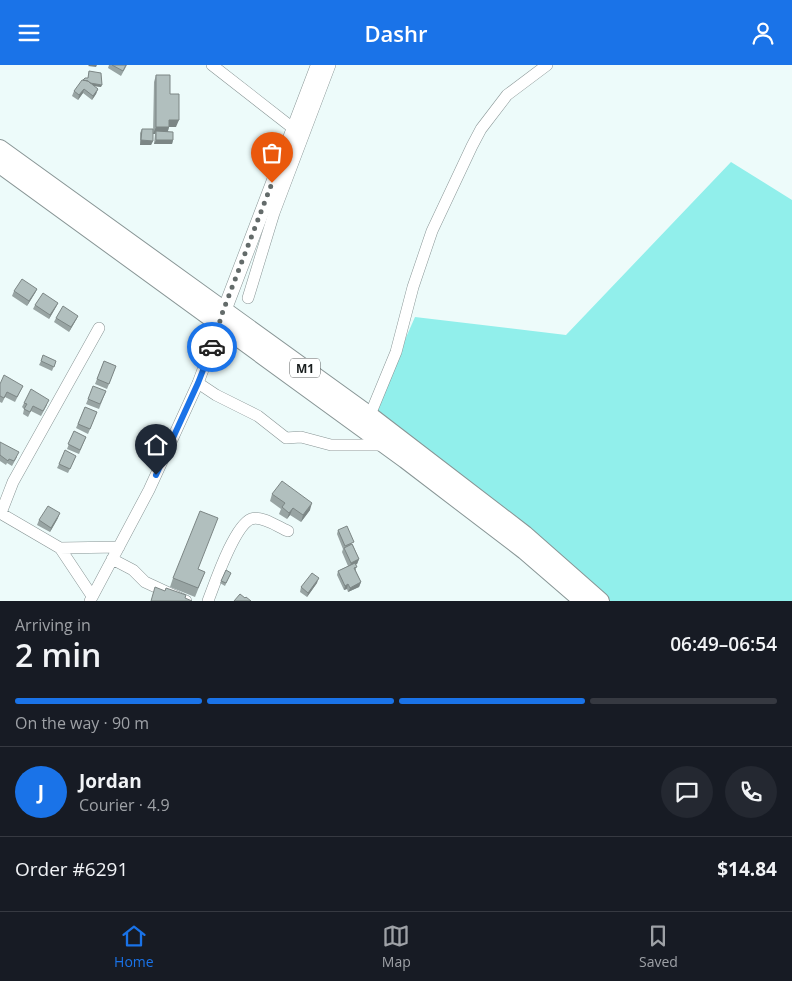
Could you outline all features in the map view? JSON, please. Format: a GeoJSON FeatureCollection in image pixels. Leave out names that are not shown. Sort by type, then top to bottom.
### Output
{"type":"FeatureCollection","features":[{"type":"Feature","properties":{"kind":"highway","name":"M1"},"geometry":{"type":"LineString","coordinates":[[0,148],[193,287],[221,319],[383,445],[524,551],[582,601]]}},
{"type":"Feature","properties":{"kind":"highway","name":"M1"},"geometry":{"type":"LineString","coordinates":[[0,165],[221,319],[370,415],[525,535],[601,601]]}},
{"type":"Feature","properties":{"kind":"main road"},"geometry":{"type":"LineString","coordinates":[[221,319],[318,65]]}},
{"type":"Feature","properties":{"kind":"street"},"geometry":{"type":"LineString","coordinates":[[212,65],[294,129]]}},
{"type":"Feature","properties":{"kind":"street"},"geometry":{"type":"LineString","coordinates":[[248,299],[274,213],[330,65]]}},
{"type":"Feature","properties":{"kind":"street"},"geometry":{"type":"LineString","coordinates":[[370,415],[396,352],[413,287],[432,231],[472,146],[481,129],[507,95],[547,65]]}},
{"type":"Feature","properties":{"kind":"street"},"geometry":{"type":"LineString","coordinates":[[99,328],[13,482],[0,513],[60,548],[91,598],[149,490],[198,383],[221,319]]}},
{"type":"Feature","properties":{"kind":"street"},"geometry":{"type":"LineString","coordinates":[[198,383],[216,395],[258,416],[286,438],[301,437],[331,445],[383,445]]}},
{"type":"Feature","properties":{"kind":"street"},"geometry":{"type":"LineString","coordinates":[[208,601],[240,529],[251,519],[262,519],[288,531]]}},
{"type":"Feature","properties":{"kind":"street"},"geometry":{"type":"LineString","coordinates":[[60,548],[119,547]]}},
{"type":"Feature","properties":{"kind":"street"},"geometry":{"type":"LineString","coordinates":[[112,559],[132,570],[145,582],[186,601]]}},
{"type":"Feature","properties":{"kind":"shaded area"},"geometry":{"type":"Polygon","coordinates":[[[731,162],[792,200],[792,601],[606,601],[374,410],[415,317],[566,335],[731,162]]]}},
{"type":"Feature","properties":{"kind":"building"},"geometry":{"type":"Polygon","coordinates":[[[112,65],[126,65],[123,71],[112,65]]]}},
{"type":"Feature","properties":{"kind":"building"},"geometry":{"type":"Polygon","coordinates":[[[89,71],[101,73],[102,85],[83,80],[88,78],[89,71]]]}},
{"type":"Feature","properties":{"kind":"building"},"geometry":{"type":"Polygon","coordinates":[[[156,75],[170,75],[170,94],[179,94],[179,120],[169,120],[169,127],[156,127],[156,75]]]}},
{"type":"Feature","properties":{"kind":"building"},"geometry":{"type":"Polygon","coordinates":[[[82,80],[88,81],[98,89],[93,96],[84,89],[79,95],[74,91],[82,80]]]}},
{"type":"Feature","properties":{"kind":"building"},"geometry":{"type":"Polygon","coordinates":[[[142,129],[153,129],[153,141],[141,140],[142,129]]]}},
{"type":"Feature","properties":{"kind":"building"},"geometry":{"type":"Polygon","coordinates":[[[156,131],[173,132],[173,140],[156,140],[156,131]]]}},
{"type":"Feature","properties":{"kind":"building"},"geometry":{"type":"Polygon","coordinates":[[[22,279],[37,289],[29,301],[14,291],[22,279]]]}},
{"type":"Feature","properties":{"kind":"building"},"geometry":{"type":"Polygon","coordinates":[[[43,293],[58,303],[50,315],[35,305],[43,293]]]}},
{"type":"Feature","properties":{"kind":"building"},"geometry":{"type":"Polygon","coordinates":[[[63,306],[78,316],[71,327],[56,318],[63,306]]]}},
{"type":"Feature","properties":{"kind":"building"},"geometry":{"type":"Polygon","coordinates":[[[43,355],[56,361],[54,367],[41,361],[43,355]]]}},
{"type":"Feature","properties":{"kind":"building"},"geometry":{"type":"Polygon","coordinates":[[[104,361],[116,366],[109,384],[97,379],[104,361]]]}},
{"type":"Feature","properties":{"kind":"building"},"geometry":{"type":"Polygon","coordinates":[[[4,375],[23,386],[17,397],[7,392],[4,398],[0,396],[0,384],[4,375]]]}},
{"type":"Feature","properties":{"kind":"building"},"geometry":{"type":"Polygon","coordinates":[[[93,386],[106,391],[100,404],[88,399],[93,386]]]}},
{"type":"Feature","properties":{"kind":"building"},"geometry":{"type":"Polygon","coordinates":[[[31,389],[49,400],[43,411],[33,406],[30,412],[24,409],[27,404],[24,403],[31,389]]]}},
{"type":"Feature","properties":{"kind":"building"},"geometry":{"type":"Polygon","coordinates":[[[85,407],[97,412],[90,429],[78,424],[85,407]]]}},
{"type":"Feature","properties":{"kind":"building"},"geometry":{"type":"Polygon","coordinates":[[[74,431],[86,437],[80,450],[68,444],[74,431]]]}},
{"type":"Feature","properties":{"kind":"building"},"geometry":{"type":"Polygon","coordinates":[[[0,442],[19,452],[14,461],[9,459],[8,461],[0,455],[0,442]]]}},
{"type":"Feature","properties":{"kind":"building"},"geometry":{"type":"Polygon","coordinates":[[[65,450],[76,456],[70,469],[59,464],[65,450]]]}},
{"type":"Feature","properties":{"kind":"building"},"geometry":{"type":"Polygon","coordinates":[[[282,481],[312,503],[303,515],[293,508],[289,513],[282,507],[285,503],[272,494],[282,481]]]}},
{"type":"Feature","properties":{"kind":"building"},"geometry":{"type":"Polygon","coordinates":[[[48,506],[60,513],[51,528],[39,520],[48,506]]]}},
{"type":"Feature","properties":{"kind":"building"},"geometry":{"type":"Polygon","coordinates":[[[200,511],[218,518],[198,569],[205,572],[198,588],[173,578],[200,511]]]}},
{"type":"Feature","properties":{"kind":"building"},"geometry":{"type":"Polygon","coordinates":[[[347,526],[354,542],[345,546],[338,530],[347,526]]]}},
{"type":"Feature","properties":{"kind":"building"},"geometry":{"type":"Polygon","coordinates":[[[352,544],[359,559],[351,563],[344,548],[352,544]]]}},
{"type":"Feature","properties":{"kind":"building"},"geometry":{"type":"Polygon","coordinates":[[[355,563],[357,567],[354,568],[361,582],[350,588],[348,584],[345,586],[338,571],[355,563]]]}},
{"type":"Feature","properties":{"kind":"building"},"geometry":{"type":"Polygon","coordinates":[[[226,570],[231,573],[226,583],[221,581],[226,570]]]}},
{"type":"Feature","properties":{"kind":"building"},"geometry":{"type":"Polygon","coordinates":[[[312,573],[319,578],[308,593],[301,587],[312,573]]]}},
{"type":"Feature","properties":{"kind":"building"},"geometry":{"type":"Polygon","coordinates":[[[155,587],[165,591],[166,588],[186,595],[185,598],[192,601],[151,601],[155,587]]]}},
{"type":"Feature","properties":{"kind":"building"},"geometry":{"type":"Polygon","coordinates":[[[240,594],[246,597],[251,601],[234,601],[240,594]]]}},
{"type":"Feature","properties":{"kind":"way so far"},"geometry":{"type":"LineString","coordinates":[[212,347],[223,311],[272,183]]}},
{"type":"Feature","properties":{"kind":"route"},"geometry":{"type":"LineString","coordinates":[[156,475],[198,383],[212,347]]}}]}
